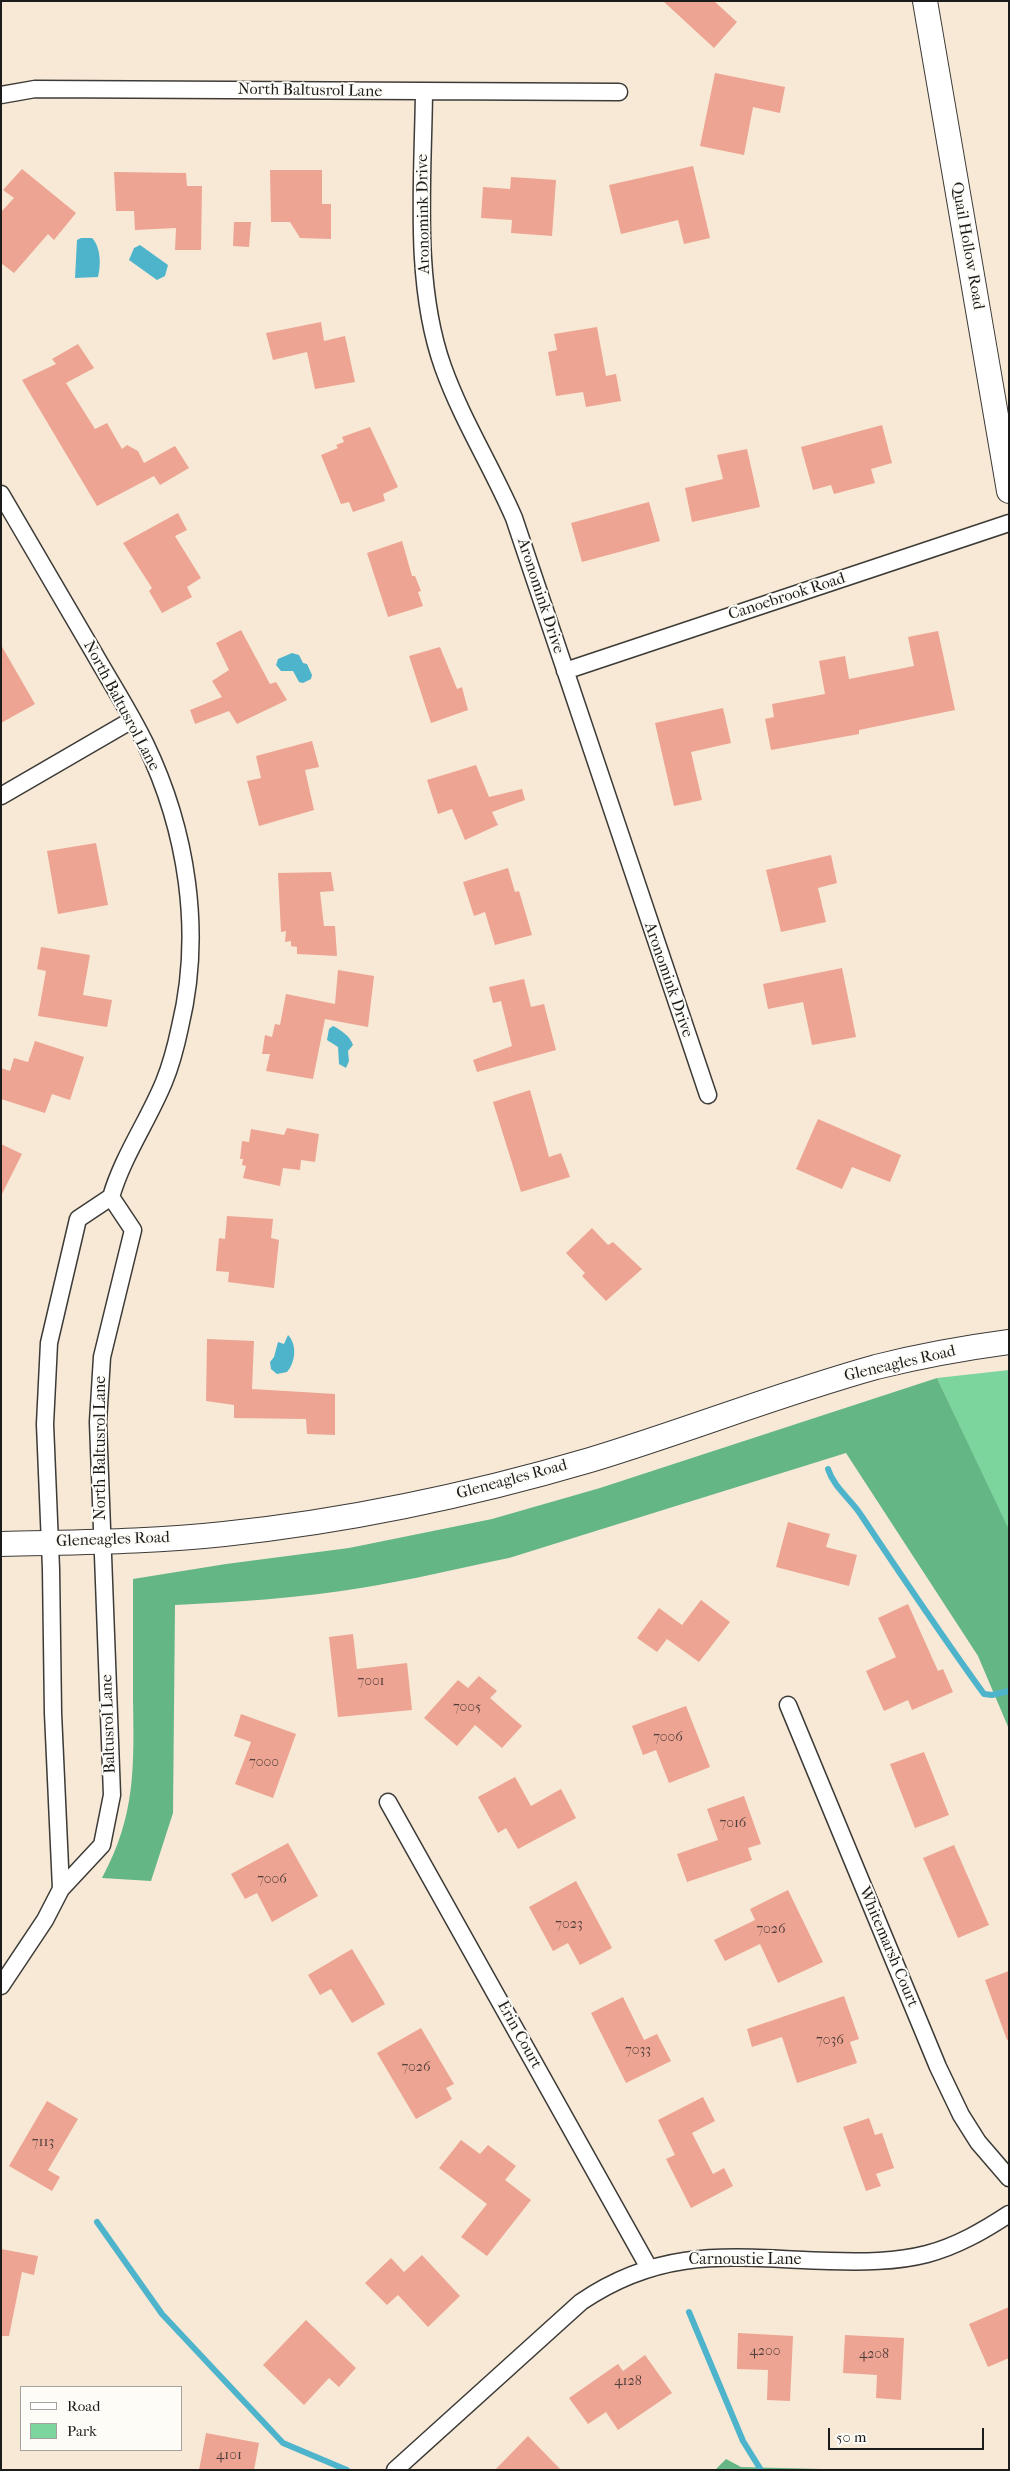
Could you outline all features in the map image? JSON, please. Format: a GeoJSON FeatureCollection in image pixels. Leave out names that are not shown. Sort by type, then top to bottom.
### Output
{"type":"FeatureCollection","features":[{"type":"Feature","properties":{"kind":"street","name":"Quail Hollow Road"},"geometry":{"type":"LineString","coordinates":[[925,1],[1009,491]]}},
{"type":"Feature","properties":{"kind":"street","name":"North Baltusrol Lane"},"geometry":{"type":"LineString","coordinates":[[1,95],[35,89],[619,92]]}},
{"type":"Feature","properties":{"kind":"street","name":"Aronomink Drive"},"geometry":{"type":"LineString","coordinates":[[424,92],[423,262],[428,310],[442,366],[461,410],[498,480],[514,518],[708,1095]]}},
{"type":"Feature","properties":{"kind":"street","name":"North Baltusrol Lane"},"geometry":{"type":"LineString","coordinates":[[1,494],[132,720],[170,802],[178,832],[187,882],[190,919],[189,974],[181,1025],[170,1066],[136,1136],[111,1197],[133,1230],[102,1357],[98,1422],[102,1542]]}},
{"type":"Feature","properties":{"kind":"street","name":"Canoebrook Road"},"geometry":{"type":"LineString","coordinates":[[565,671],[1009,523]]}},
{"type":"Feature","properties":{"kind":"street"},"geometry":{"type":"LineString","coordinates":[[1,796],[132,720]]}},
{"type":"Feature","properties":{"kind":"street"},"geometry":{"type":"LineString","coordinates":[[62,1889],[53,1713],[50,1543],[45,1424],[49,1343],[78,1218],[111,1197]]}},
{"type":"Feature","properties":{"kind":"street","name":"Gleneagles Road"},"geometry":{"type":"LineString","coordinates":[[1,1544],[102,1542],[223,1534],[359,1514],[448,1497],[591,1460],[808,1388],[879,1367],[961,1349],[1009,1342]]}},
{"type":"Feature","properties":{"kind":"street","name":"Baltusrol Lane"},"geometry":{"type":"LineString","coordinates":[[1,1986],[6,1967],[45,1920],[62,1889],[102,1846],[112,1795],[102,1542]]}},
{"type":"Feature","properties":{"kind":"street","name":"Whitemarsh Court"},"geometry":{"type":"LineString","coordinates":[[788,1705],[938,2067],[961,2115],[978,2142],[1009,2178]]}},
{"type":"Feature","properties":{"kind":"street","name":"Erin Court"},"geometry":{"type":"LineString","coordinates":[[388,1802],[648,2268]]}},
{"type":"Feature","properties":{"kind":"street","name":"Carnoustie Lane"},"geometry":{"type":"LineString","coordinates":[[395,2470],[581,2302],[606,2286],[648,2268],[680,2260],[718,2257],[846,2261],[893,2260],[950,2247],[984,2230],[1009,2214]]}},
{"type":"Feature","properties":{"kind":"green space"},"geometry":{"type":"Polygon","coordinates":[[[1009,1370],[1009,1530],[1008,1530],[937,1378],[1009,1370]]]}},
{"type":"Feature","properties":{"kind":"green space"},"geometry":{"type":"Polygon","coordinates":[[[937,1378],[1009,1530],[1009,1729],[978,1656],[846,1453],[509,1558],[361,1588],[268,1599],[175,1605],[173,1813],[151,1881],[102,1878],[121,1833],[131,1790],[133,1768],[133,1579],[226,1564],[349,1548],[492,1519],[600,1488],[937,1378]]]}},
{"type":"Feature","properties":{"kind":"green space"},"geometry":{"type":"Polygon","coordinates":[[[726,2459],[741,2467],[862,2470],[715,2470],[726,2459]]]}},
{"type":"Feature","properties":{"kind":"water"},"geometry":{"type":"Polygon","coordinates":[[[92,238],[97,246],[100,262],[98,277],[75,278],[77,240],[92,238]]]}},
{"type":"Feature","properties":{"kind":"water"},"geometry":{"type":"Polygon","coordinates":[[[140,245],[168,265],[165,276],[157,280],[129,260],[134,248],[140,245]]]}},
{"type":"Feature","properties":{"kind":"water"},"geometry":{"type":"Polygon","coordinates":[[[292,653],[299,655],[303,663],[307,664],[312,675],[311,679],[303,683],[299,682],[293,671],[281,671],[276,665],[278,659],[292,653]]]}},
{"type":"Feature","properties":{"kind":"water"},"geometry":{"type":"Polygon","coordinates":[[[333,1026],[345,1034],[353,1045],[348,1051],[349,1061],[346,1068],[339,1064],[338,1047],[327,1040],[329,1029],[333,1026]]]}},
{"type":"Feature","properties":{"kind":"water"},"geometry":{"type":"Polygon","coordinates":[[[288,1335],[293,1343],[294,1358],[287,1372],[277,1374],[271,1369],[270,1362],[274,1357],[278,1342],[284,1344],[288,1335]]]}},
{"type":"Feature","properties":{"kind":"building"},"geometry":{"type":"Polygon","coordinates":[[[663,1],[714,1],[737,22],[714,48],[663,1]]]}},
{"type":"Feature","properties":{"kind":"building"},"geometry":{"type":"Polygon","coordinates":[[[715,73],[785,87],[780,113],[753,107],[744,155],[700,146],[715,73]]]}},
{"type":"Feature","properties":{"kind":"building"},"geometry":{"type":"Polygon","coordinates":[[[693,166],[710,238],[684,244],[678,220],[621,234],[609,185],[693,166]]]}},
{"type":"Feature","properties":{"kind":"building"},"geometry":{"type":"Polygon","coordinates":[[[22,169],[76,213],[54,240],[48,234],[14,273],[1,263],[1,212],[14,198],[3,190],[22,169]]]}},
{"type":"Feature","properties":{"kind":"building"},"geometry":{"type":"Polygon","coordinates":[[[270,170],[322,170],[322,204],[331,204],[331,239],[300,238],[290,222],[271,222],[270,170]]]}},
{"type":"Feature","properties":{"kind":"building"},"geometry":{"type":"Polygon","coordinates":[[[114,172],[186,173],[187,186],[202,186],[201,250],[175,250],[176,228],[135,230],[134,211],[116,211],[114,172]]]}},
{"type":"Feature","properties":{"kind":"building"},"geometry":{"type":"Polygon","coordinates":[[[511,177],[556,180],[552,236],[511,233],[512,220],[481,218],[483,187],[510,189],[511,177]]]}},
{"type":"Feature","properties":{"kind":"building"},"geometry":{"type":"Polygon","coordinates":[[[234,222],[251,222],[249,247],[233,246],[234,222]]]}},
{"type":"Feature","properties":{"kind":"building"},"geometry":{"type":"Polygon","coordinates":[[[321,322],[324,341],[345,336],[355,382],[315,389],[307,352],[273,360],[266,333],[321,322]]]}},
{"type":"Feature","properties":{"kind":"building"},"geometry":{"type":"Polygon","coordinates":[[[597,327],[606,376],[616,374],[621,401],[586,407],[583,392],[556,396],[548,352],[557,350],[554,334],[597,327]]]}},
{"type":"Feature","properties":{"kind":"building"},"geometry":{"type":"Polygon","coordinates":[[[78,344],[94,368],[66,383],[95,429],[107,423],[122,449],[127,445],[138,451],[144,463],[175,446],[189,468],[160,485],[154,476],[97,506],[22,380],[56,364],[52,359],[78,344]]]}},
{"type":"Feature","properties":{"kind":"building"},"geometry":{"type":"Polygon","coordinates":[[[882,425],[892,463],[871,469],[875,483],[834,494],[831,485],[813,490],[801,447],[882,425]]]}},
{"type":"Feature","properties":{"kind":"building"},"geometry":{"type":"Polygon","coordinates":[[[370,427],[398,487],[383,494],[385,501],[353,512],[349,502],[341,504],[321,455],[338,448],[336,445],[344,442],[342,437],[370,427]]]}},
{"type":"Feature","properties":{"kind":"building"},"geometry":{"type":"Polygon","coordinates":[[[747,449],[760,507],[692,522],[685,488],[723,479],[717,455],[747,449]]]}},
{"type":"Feature","properties":{"kind":"building"},"geometry":{"type":"Polygon","coordinates":[[[649,502],[660,541],[582,562],[571,523],[649,502]]]}},
{"type":"Feature","properties":{"kind":"building"},"geometry":{"type":"Polygon","coordinates":[[[178,513],[187,530],[175,536],[201,578],[187,587],[192,597],[162,613],[149,591],[152,588],[123,543],[178,513]]]}},
{"type":"Feature","properties":{"kind":"building"},"geometry":{"type":"Polygon","coordinates":[[[402,541],[412,576],[415,576],[421,591],[418,592],[423,606],[388,617],[367,553],[402,541]]]}},
{"type":"Feature","properties":{"kind":"building"},"geometry":{"type":"Polygon","coordinates":[[[241,630],[270,684],[276,682],[287,700],[237,724],[229,711],[195,724],[190,710],[222,697],[212,681],[229,670],[216,643],[241,630]]]}},
{"type":"Feature","properties":{"kind":"building"},"geometry":{"type":"Polygon","coordinates":[[[938,631],[955,710],[859,730],[859,734],[771,750],[765,719],[774,717],[772,704],[825,694],[819,661],[845,656],[849,679],[914,666],[908,637],[938,631]]]}},
{"type":"Feature","properties":{"kind":"building"},"geometry":{"type":"Polygon","coordinates":[[[1,645],[35,704],[1,723],[1,645]]]}},
{"type":"Feature","properties":{"kind":"building"},"geometry":{"type":"Polygon","coordinates":[[[440,647],[457,689],[462,687],[468,710],[431,723],[409,656],[440,647]]]}},
{"type":"Feature","properties":{"kind":"building"},"geometry":{"type":"Polygon","coordinates":[[[723,708],[731,743],[691,752],[702,800],[674,806],[655,723],[723,708]]]}},
{"type":"Feature","properties":{"kind":"building"},"geometry":{"type":"Polygon","coordinates":[[[312,741],[319,767],[305,770],[314,810],[259,826],[247,781],[261,778],[256,756],[312,741]]]}},
{"type":"Feature","properties":{"kind":"building"},"geometry":{"type":"Polygon","coordinates":[[[476,765],[489,797],[522,789],[525,800],[492,812],[498,825],[465,840],[452,809],[438,814],[427,780],[476,765]]]}},
{"type":"Feature","properties":{"kind":"building"},"geometry":{"type":"Polygon","coordinates":[[[96,843],[108,905],[58,914],[47,851],[96,843]]]}},
{"type":"Feature","properties":{"kind":"building"},"geometry":{"type":"Polygon","coordinates":[[[831,855],[837,883],[818,888],[826,922],[781,932],[766,870],[831,855]]]}},
{"type":"Feature","properties":{"kind":"building"},"geometry":{"type":"Polygon","coordinates":[[[508,868],[515,892],[519,891],[532,935],[495,945],[485,912],[474,916],[463,882],[508,868]]]}},
{"type":"Feature","properties":{"kind":"building"},"geometry":{"type":"Polygon","coordinates":[[[331,872],[334,891],[320,892],[324,926],[335,926],[337,956],[297,954],[297,947],[291,946],[291,941],[285,942],[286,931],[281,932],[278,873],[331,872]]]}},
{"type":"Feature","properties":{"kind":"building"},"geometry":{"type":"Polygon","coordinates":[[[41,947],[90,955],[83,995],[112,1000],[107,1027],[38,1016],[46,971],[37,969],[41,947]]]}},
{"type":"Feature","properties":{"kind":"building"},"geometry":{"type":"Polygon","coordinates":[[[842,968],[856,1037],[812,1045],[803,1002],[768,1009],[763,984],[842,968]]]}},
{"type":"Feature","properties":{"kind":"building"},"geometry":{"type":"Polygon","coordinates":[[[338,970],[374,976],[368,1027],[325,1019],[313,1079],[266,1071],[270,1054],[262,1054],[265,1035],[272,1037],[275,1024],[280,1025],[286,994],[335,1004],[338,970]]]}},
{"type":"Feature","properties":{"kind":"building"},"geometry":{"type":"Polygon","coordinates":[[[524,979],[531,1007],[544,1004],[556,1050],[477,1072],[473,1060],[512,1046],[501,1001],[493,1003],[489,987],[524,979]]]}},
{"type":"Feature","properties":{"kind":"building"},"geometry":{"type":"Polygon","coordinates":[[[35,1041],[84,1057],[70,1100],[52,1094],[45,1113],[1,1099],[1,1068],[10,1071],[14,1058],[28,1062],[35,1041]]]}},
{"type":"Feature","properties":{"kind":"building"},"geometry":{"type":"Polygon","coordinates":[[[530,1090],[549,1157],[561,1153],[570,1177],[521,1192],[493,1102],[530,1090]]]}},
{"type":"Feature","properties":{"kind":"building"},"geometry":{"type":"Polygon","coordinates":[[[818,1119],[901,1155],[890,1182],[852,1167],[842,1189],[796,1169],[818,1119]]]}},
{"type":"Feature","properties":{"kind":"building"},"geometry":{"type":"Polygon","coordinates":[[[287,1128],[319,1134],[315,1162],[301,1160],[300,1170],[283,1168],[280,1186],[243,1178],[246,1166],[242,1165],[243,1159],[240,1159],[242,1141],[249,1142],[251,1129],[284,1135],[287,1128]]]}},
{"type":"Feature","properties":{"kind":"building"},"geometry":{"type":"Polygon","coordinates":[[[1,1144],[22,1154],[1,1196],[1,1144]]]}},
{"type":"Feature","properties":{"kind":"building"},"geometry":{"type":"Polygon","coordinates":[[[227,1216],[273,1219],[271,1238],[279,1240],[274,1288],[228,1282],[229,1272],[216,1271],[219,1238],[225,1239],[227,1216]]]}},
{"type":"Feature","properties":{"kind":"building"},"geometry":{"type":"Polygon","coordinates":[[[592,1228],[608,1245],[613,1242],[642,1269],[606,1301],[582,1276],[585,1273],[566,1253],[592,1228]]]}},
{"type":"Feature","properties":{"kind":"building"},"geometry":{"type":"Polygon","coordinates":[[[207,1339],[254,1341],[252,1389],[335,1394],[335,1435],[307,1434],[306,1419],[234,1418],[234,1405],[206,1401],[207,1339]]]}},
{"type":"Feature","properties":{"kind":"building"},"geometry":{"type":"Polygon","coordinates":[[[788,1522],[830,1534],[826,1547],[857,1555],[849,1586],[776,1567],[788,1522]]]}},
{"type":"Feature","properties":{"kind":"building"},"geometry":{"type":"Polygon","coordinates":[[[701,1600],[730,1622],[699,1662],[667,1639],[657,1652],[637,1638],[659,1608],[682,1625],[701,1600]]]}},
{"type":"Feature","properties":{"kind":"building"},"geometry":{"type":"Polygon","coordinates":[[[908,1604],[938,1671],[943,1669],[953,1692],[912,1710],[908,1700],[884,1711],[866,1671],[896,1657],[878,1618],[908,1604]]]}},
{"type":"Feature","properties":{"kind":"building"},"geometry":{"type":"Polygon","coordinates":[[[353,1634],[357,1669],[407,1663],[412,1710],[338,1717],[329,1637],[353,1634]]]}},
{"type":"Feature","properties":{"kind":"building"},"geometry":{"type":"Polygon","coordinates":[[[479,1676],[497,1691],[490,1698],[522,1726],[502,1748],[475,1725],[457,1746],[424,1718],[458,1680],[468,1688],[479,1676]]]}},
{"type":"Feature","properties":{"kind":"building"},"geometry":{"type":"Polygon","coordinates":[[[686,1706],[710,1767],[669,1783],[656,1750],[643,1755],[632,1726],[686,1706]]]}},
{"type":"Feature","properties":{"kind":"building"},"geometry":{"type":"Polygon","coordinates":[[[241,1714],[296,1734],[273,1798],[235,1784],[251,1742],[234,1736],[241,1714]]]}},
{"type":"Feature","properties":{"kind":"building"},"geometry":{"type":"Polygon","coordinates":[[[924,1752],[949,1815],[915,1828],[890,1764],[924,1752]]]}},
{"type":"Feature","properties":{"kind":"building"},"geometry":{"type":"Polygon","coordinates":[[[515,1777],[531,1806],[561,1789],[576,1818],[518,1849],[506,1828],[498,1833],[478,1797],[515,1777]]]}},
{"type":"Feature","properties":{"kind":"building"},"geometry":{"type":"Polygon","coordinates":[[[744,1796],[761,1844],[748,1848],[752,1860],[687,1882],[677,1854],[718,1840],[707,1809],[744,1796]]]}},
{"type":"Feature","properties":{"kind":"building"},"geometry":{"type":"Polygon","coordinates":[[[288,1843],[318,1896],[272,1922],[257,1893],[245,1899],[231,1874],[288,1843]]]}},
{"type":"Feature","properties":{"kind":"building"},"geometry":{"type":"Polygon","coordinates":[[[954,1845],[989,1925],[958,1938],[923,1858],[954,1845]]]}},
{"type":"Feature","properties":{"kind":"building"},"geometry":{"type":"Polygon","coordinates":[[[576,1881],[612,1948],[580,1965],[568,1943],[553,1951],[529,1907],[576,1881]]]}},
{"type":"Feature","properties":{"kind":"building"},"geometry":{"type":"Polygon","coordinates":[[[788,1890],[823,1962],[778,1983],[760,1944],[725,1961],[714,1940],[755,1920],[750,1909],[788,1890]]]}},
{"type":"Feature","properties":{"kind":"building"},"geometry":{"type":"Polygon","coordinates":[[[352,1949],[385,2004],[352,2023],[331,1989],[320,1995],[308,1975],[352,1949]]]}},
{"type":"Feature","properties":{"kind":"building"},"geometry":{"type":"Polygon","coordinates":[[[1009,1971],[1009,2039],[1007,2040],[985,1980],[1009,1971]]]}},
{"type":"Feature","properties":{"kind":"building"},"geometry":{"type":"Polygon","coordinates":[[[844,1996],[859,2039],[850,2042],[857,2063],[797,2083],[782,2037],[752,2047],[747,2029],[844,1996]]]}},
{"type":"Feature","properties":{"kind":"building"},"geometry":{"type":"Polygon","coordinates":[[[623,1997],[644,2040],[657,2034],[671,2061],[626,2083],[591,2013],[623,1997]]]}},
{"type":"Feature","properties":{"kind":"building"},"geometry":{"type":"Polygon","coordinates":[[[421,2028],[454,2084],[446,2088],[452,2099],[416,2119],[377,2053],[421,2028]]]}},
{"type":"Feature","properties":{"kind":"building"},"geometry":{"type":"Polygon","coordinates":[[[703,2097],[715,2121],[692,2133],[713,2174],[724,2168],[733,2186],[691,2208],[666,2159],[675,2155],[658,2120],[703,2097]]]}},
{"type":"Feature","properties":{"kind":"building"},"geometry":{"type":"Polygon","coordinates":[[[47,2101],[78,2119],[48,2170],[60,2177],[52,2191],[9,2166],[47,2101]]]}},
{"type":"Feature","properties":{"kind":"building"},"geometry":{"type":"Polygon","coordinates":[[[869,2118],[875,2135],[882,2133],[894,2168],[876,2174],[881,2186],[866,2191],[843,2127],[869,2118]]]}},
{"type":"Feature","properties":{"kind":"building"},"geometry":{"type":"Polygon","coordinates":[[[461,2140],[480,2154],[488,2145],[516,2166],[505,2180],[531,2200],[487,2256],[461,2237],[487,2204],[439,2168],[461,2140]]]}},
{"type":"Feature","properties":{"kind":"building"},"geometry":{"type":"Polygon","coordinates":[[[1,2249],[38,2256],[34,2275],[22,2272],[9,2336],[1,2336],[1,2249]]]}},
{"type":"Feature","properties":{"kind":"building"},"geometry":{"type":"Polygon","coordinates":[[[422,2255],[460,2296],[428,2327],[398,2295],[387,2305],[365,2283],[391,2258],[404,2272],[422,2255]]]}},
{"type":"Feature","properties":{"kind":"building"},"geometry":{"type":"Polygon","coordinates":[[[1009,2307],[1009,2358],[988,2367],[969,2324],[1009,2307]]]}},
{"type":"Feature","properties":{"kind":"building"},"geometry":{"type":"Polygon","coordinates":[[[306,2320],[356,2368],[339,2387],[329,2378],[304,2405],[263,2365],[306,2320]]]}},
{"type":"Feature","properties":{"kind":"building"},"geometry":{"type":"Polygon","coordinates":[[[738,2333],[793,2336],[790,2401],[767,2400],[768,2370],[737,2369],[738,2333]]]}},
{"type":"Feature","properties":{"kind":"building"},"geometry":{"type":"Polygon","coordinates":[[[845,2335],[904,2338],[901,2400],[876,2398],[877,2375],[843,2373],[845,2335]]]}},
{"type":"Feature","properties":{"kind":"building"},"geometry":{"type":"Polygon","coordinates":[[[645,2355],[672,2393],[618,2430],[606,2412],[588,2424],[569,2398],[618,2364],[623,2371],[645,2355]]]}},
{"type":"Feature","properties":{"kind":"building"},"geometry":{"type":"Polygon","coordinates":[[[206,2433],[259,2443],[254,2470],[199,2470],[206,2433]]]}},
{"type":"Feature","properties":{"kind":"building"},"geometry":{"type":"Polygon","coordinates":[[[528,2436],[561,2470],[495,2470],[528,2436]]]}},
{"type":"Feature","properties":{"kind":"waterway"},"geometry":{"type":"LineString","coordinates":[[828,1469],[838,1488],[857,1509],[984,1694],[992,1695],[1009,1691]]}},
{"type":"Feature","properties":{"kind":"waterway"},"geometry":{"type":"LineString","coordinates":[[97,2222],[162,2314],[283,2443],[347,2470]]}},
{"type":"Feature","properties":{"kind":"waterway"},"geometry":{"type":"LineString","coordinates":[[689,2312],[743,2441],[761,2470]]}}]}
